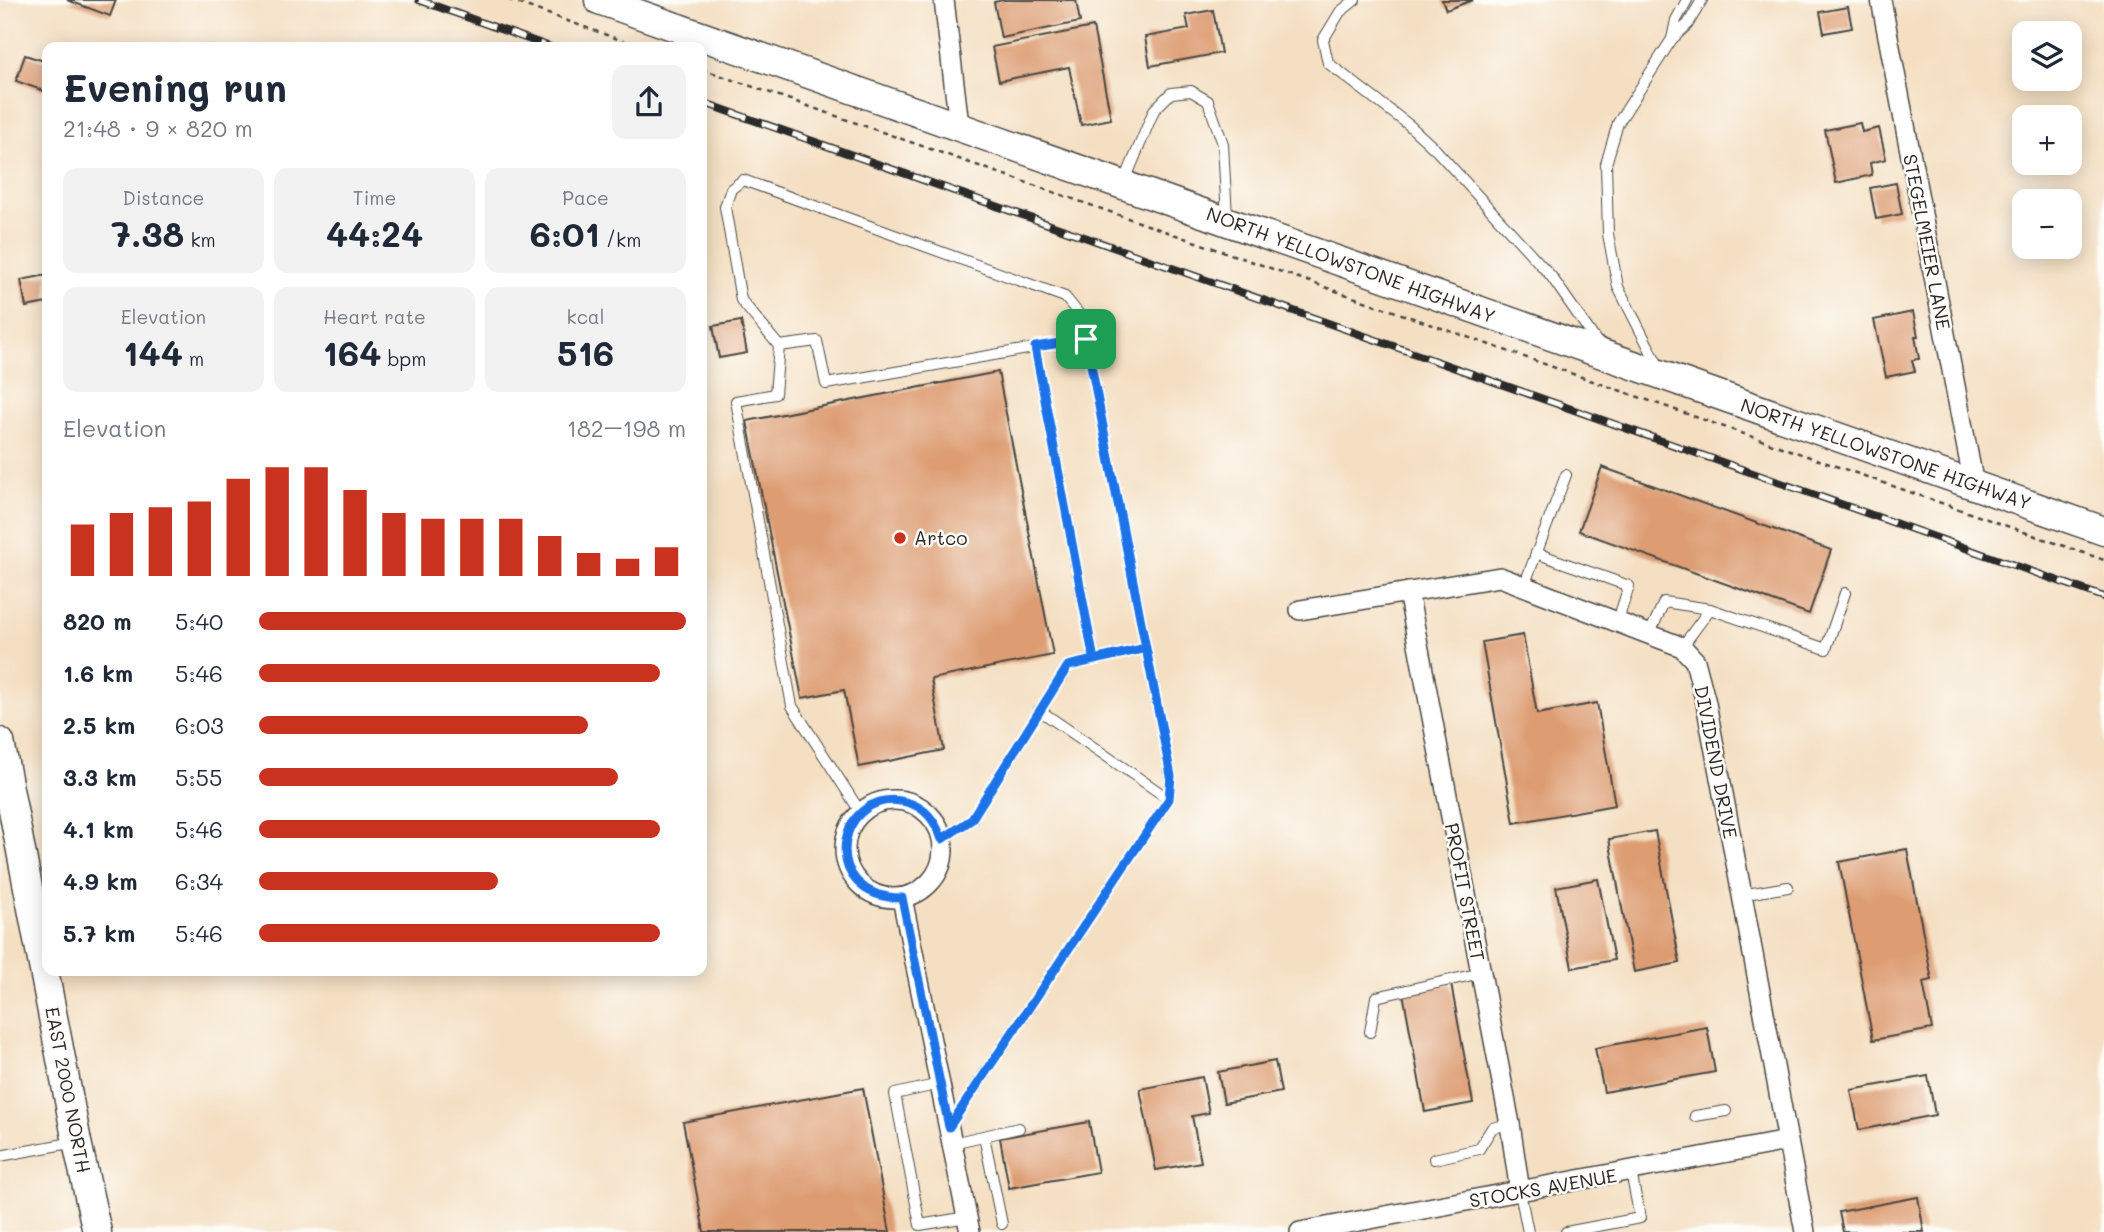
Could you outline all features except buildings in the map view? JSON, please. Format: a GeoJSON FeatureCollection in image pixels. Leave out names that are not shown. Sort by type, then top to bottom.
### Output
{"type":"FeatureCollection","features":[{"type":"Feature","properties":{"kind":"main road","name":"NORTH YELLOWSTONE HIGHWAY"},"geometry":{"type":"LineString","coordinates":[[599,0],[657,15],[1606,356],[2104,531]]}},
{"type":"Feature","properties":{"kind":"main road","name":"EAST 2000 NORTH"},"geometry":{"type":"LineString","coordinates":[[0,742],[42,960]]}},
{"type":"Feature","properties":{"kind":"main road","name":"EAST 2000 NORTH"},"geometry":{"type":"LineString","coordinates":[[45,976],[97,1232]]}},
{"type":"Feature","properties":{"kind":"street"},"geometry":{"type":"LineString","coordinates":[[944,0],[959,125]]}},
{"type":"Feature","properties":{"kind":"street","name":"STEGELMEIER LANE"},"geometry":{"type":"LineString","coordinates":[[1881,0],[1973,485]]}},
{"type":"Feature","properties":{"kind":"street"},"geometry":{"type":"LineString","coordinates":[[1300,610],[1500,577],[1682,647]]}},
{"type":"Feature","properties":{"kind":"street","name":"PROFIT STREET"},"geometry":{"type":"LineString","coordinates":[[1408,592],[1510,1124],[1520,1192]]}},
{"type":"Feature","properties":{"kind":"street","name":"DIVIDEND DRIVE"},"geometry":{"type":"LineString","coordinates":[[1682,647],[1695,661],[1706,703],[1805,1232]]}},
{"type":"Feature","properties":{"kind":"street"},"geometry":{"type":"LineString","coordinates":[[898,800],[913,804],[926,812],[936,824],[942,839],[943,855],[930,883],[917,893],[902,898],[886,898],[870,892],[857,881],[848,867],[845,851],[847,834],[854,819],[861,813],[882,801],[898,800]]}},
{"type":"Feature","properties":{"kind":"street"},"geometry":{"type":"LineString","coordinates":[[902,898],[968,1224]]}},
{"type":"Feature","properties":{"kind":"street","name":"STOCKS AVENUE"},"geometry":{"type":"LineString","coordinates":[[1300,1232],[1787,1141]]}},
{"type":"Feature","properties":{"kind":"lane"},"geometry":{"type":"LineString","coordinates":[[1355,0],[1340,12],[1323,40],[1328,63],[1409,125],[1436,150],[1551,276],[1606,356]]}},
{"type":"Feature","properties":{"kind":"lane"},"geometry":{"type":"LineString","coordinates":[[1672,39],[1676,20],[1687,0]]}},
{"type":"Feature","properties":{"kind":"lane"},"geometry":{"type":"LineString","coordinates":[[1663,376],[1618,287],[1608,234],[1606,164],[1618,123],[1672,39],[1688,24],[1702,0]]}},
{"type":"Feature","properties":{"kind":"lane"},"geometry":{"type":"LineString","coordinates":[[1124,183],[1154,110],[1171,93],[1191,91],[1208,101],[1223,144],[1227,220]]}},
{"type":"Feature","properties":{"kind":"lane"},"geometry":{"type":"LineString","coordinates":[[861,813],[792,706],[736,401],[775,394],[779,346],[741,300],[725,207],[731,189],[743,180],[1065,297],[1082,318],[1171,776],[1169,799],[950,1135]]}},
{"type":"Feature","properties":{"kind":"lane"},"geometry":{"type":"LineString","coordinates":[[779,346],[817,341],[826,384],[1086,339]]}},
{"type":"Feature","properties":{"kind":"lane"},"geometry":{"type":"LineString","coordinates":[[1035,347],[1094,660]]}},
{"type":"Feature","properties":{"kind":"lane"},"geometry":{"type":"LineString","coordinates":[[1524,586],[1566,475]]}},
{"type":"Feature","properties":{"kind":"lane"},"geometry":{"type":"LineString","coordinates":[[1536,553],[1629,586],[1617,623]]}},
{"type":"Feature","properties":{"kind":"lane"},"geometry":{"type":"LineString","coordinates":[[1649,636],[1664,602],[1710,609],[1826,649],[1845,593]]}},
{"type":"Feature","properties":{"kind":"lane"},"geometry":{"type":"LineString","coordinates":[[1682,647],[1710,609]]}},
{"type":"Feature","properties":{"kind":"lane"},"geometry":{"type":"LineString","coordinates":[[942,839],[971,820],[1068,666],[1146,648]]}},
{"type":"Feature","properties":{"kind":"lane"},"geometry":{"type":"LineString","coordinates":[[1039,710],[1169,799]]}},
{"type":"Feature","properties":{"kind":"lane"},"geometry":{"type":"LineString","coordinates":[[1741,895],[1788,887]]}},
{"type":"Feature","properties":{"kind":"lane"},"geometry":{"type":"LineString","coordinates":[[1370,1032],[1376,997],[1481,973]]}},
{"type":"Feature","properties":{"kind":"lane"},"geometry":{"type":"LineString","coordinates":[[940,1084],[895,1094],[920,1225],[968,1224]]}},
{"type":"Feature","properties":{"kind":"lane"},"geometry":{"type":"LineString","coordinates":[[1695,1116],[1726,1111]]}},
{"type":"Feature","properties":{"kind":"lane"},"geometry":{"type":"LineString","coordinates":[[1434,1158],[1479,1149],[1492,1128],[1510,1124]]}},
{"type":"Feature","properties":{"kind":"lane"},"geometry":{"type":"LineString","coordinates":[[950,1135],[984,1136],[1019,1128]]}},
{"type":"Feature","properties":{"kind":"lane"},"geometry":{"type":"LineString","coordinates":[[984,1136],[1002,1224]]}},
{"type":"Feature","properties":{"kind":"lane"},"geometry":{"type":"LineString","coordinates":[[0,1156],[77,1142]]}},
{"type":"Feature","properties":{"kind":"lane"},"geometry":{"type":"LineString","coordinates":[[1566,1232],[1640,1217],[1631,1172]]}},
{"type":"Feature","properties":{"kind":"lane"},"geometry":{"type":"LineString","coordinates":[[1520,1192],[1528,1232]]}},
{"type":"Feature","properties":{"kind":"path"},"geometry":{"type":"LineString","coordinates":[[509,0],[626,42]]}},
{"type":"Feature","properties":{"kind":"path"},"geometry":{"type":"LineString","coordinates":[[707,71],[2104,561]]}},
{"type":"Feature","properties":{"kind":"railway"},"geometry":{"type":"LineString","coordinates":[[419,0],[536,42]]}},
{"type":"Feature","properties":{"kind":"railway"},"geometry":{"type":"LineString","coordinates":[[707,104],[2104,597]]}},
{"type":"Feature","properties":{"kind":"place","name":"Artco"},"geometry":{"type":"Point","coordinates":[900,538]}},
{"type":"Feature","properties":{"kind":"route"},"geometry":{"type":"LineString","coordinates":[[1086,339],[1035,347],[1094,660],[1146,648],[1171,776],[1169,799],[949,1127],[902,898],[886,898],[870,892],[857,881],[848,867],[845,851],[847,834],[854,819],[867,808],[882,801],[898,800],[913,804],[926,812],[936,824],[942,839],[971,820],[1068,666],[1094,660],[1146,648],[1086,339]]}}]}
